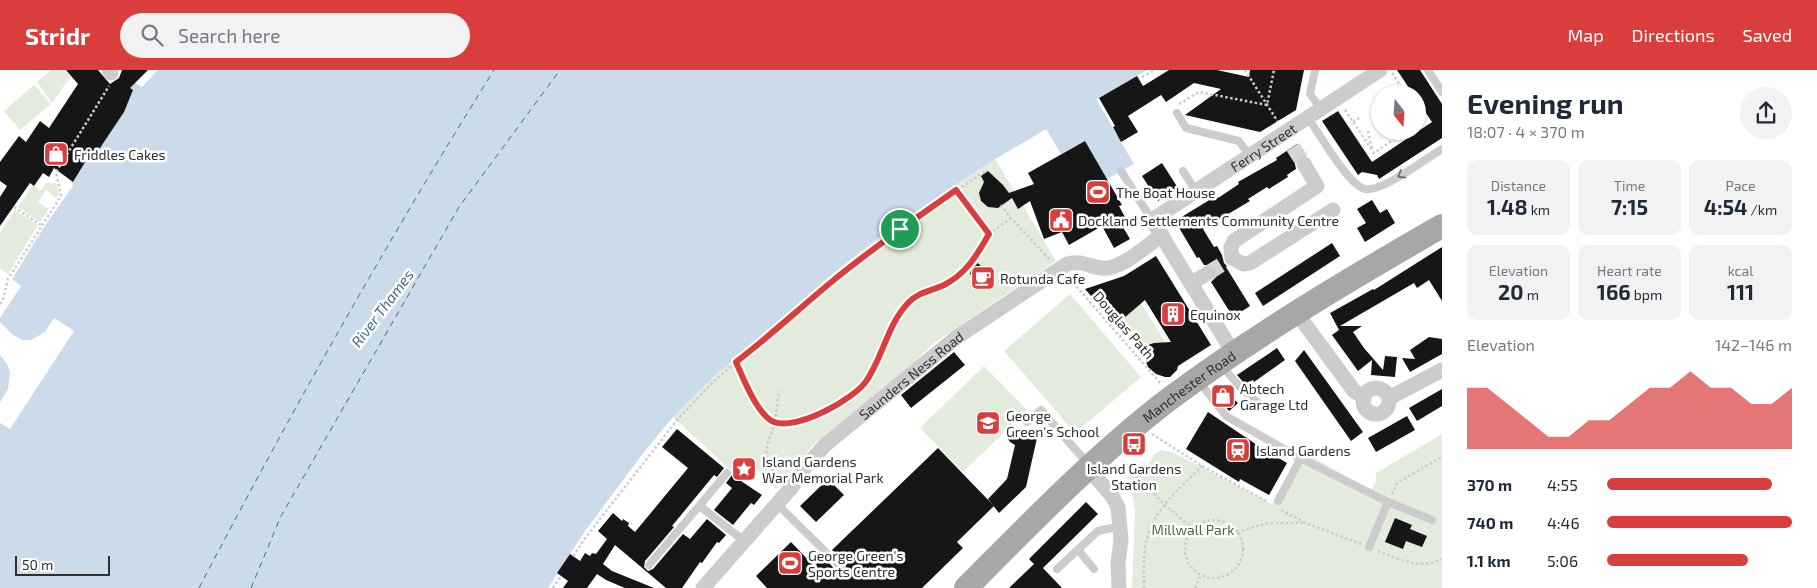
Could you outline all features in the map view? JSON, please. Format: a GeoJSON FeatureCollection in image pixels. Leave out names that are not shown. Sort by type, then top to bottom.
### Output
{"type":"FeatureCollection","features":[{"type":"Feature","properties":{"kind":"main road","name":"Manchester Road"},"geometry":{"type":"LineString","coordinates":[[966,588],[1089,467],[1168,401],[1227,358],[1296,312],[1442,226]]}},
{"type":"Feature","properties":{"kind":"street","name":"Ferry Street"},"geometry":{"type":"LineString","coordinates":[[1152,220],[1308,118],[1372,72]]}},
{"type":"Feature","properties":{"kind":"street"},"geometry":{"type":"LineString","coordinates":[[1285,133],[1293,147]]}},
{"type":"Feature","properties":{"kind":"street"},"geometry":{"type":"LineString","coordinates":[[1304,164],[1317,186],[1234,241],[1229,260],[1243,264],[1250,263],[1333,210]]}},
{"type":"Feature","properties":{"kind":"street"},"geometry":{"type":"LineString","coordinates":[[1152,220],[1192,283],[1227,358]]}},
{"type":"Feature","properties":{"kind":"street","name":"Saunders Ness Road"},"geometry":{"type":"LineString","coordinates":[[703,588],[791,488],[805,467],[825,445],[957,337],[1067,264],[1073,262],[1111,268],[1120,265],[1162,235]]}},
{"type":"Feature","properties":{"kind":"street"},"geometry":{"type":"LineString","coordinates":[[1192,283],[1208,273]]}},
{"type":"Feature","properties":{"kind":"street"},"geometry":{"type":"LineString","coordinates":[[1296,312],[1354,391],[1364,397],[1369,390],[1377,388],[1384,391],[1389,398],[1442,370]]}},
{"type":"Feature","properties":{"kind":"street"},"geometry":{"type":"LineString","coordinates":[[1089,467],[1115,500],[1118,507],[1121,540],[1118,563],[1119,588]]}},
{"type":"Feature","properties":{"kind":"lane"},"geometry":{"type":"LineString","coordinates":[[1315,70],[1310,94],[1321,109]]}},
{"type":"Feature","properties":{"kind":"lane"},"geometry":{"type":"LineString","coordinates":[[1428,70],[1442,92]]}},
{"type":"Feature","properties":{"kind":"lane"},"geometry":{"type":"LineString","coordinates":[[1177,113],[1186,128],[1239,141],[1250,156]]}},
{"type":"Feature","properties":{"kind":"lane"},"geometry":{"type":"LineString","coordinates":[[1308,118],[1350,180],[1364,189],[1382,187],[1442,149]]}},
{"type":"Feature","properties":{"kind":"lane"},"geometry":{"type":"LineString","coordinates":[[1121,171],[1152,220]]}},
{"type":"Feature","properties":{"kind":"lane"},"geometry":{"type":"LineString","coordinates":[[1183,171],[1196,191]]}},
{"type":"Feature","properties":{"kind":"lane"},"geometry":{"type":"LineString","coordinates":[[1227,358],[1241,388],[1257,402]]}},
{"type":"Feature","properties":{"kind":"lane"},"geometry":{"type":"LineString","coordinates":[[1197,380],[1226,416],[1301,458],[1388,502],[1432,520]]}},
{"type":"Feature","properties":{"kind":"lane"},"geometry":{"type":"LineString","coordinates":[[1027,422],[1041,410],[1089,467]]}},
{"type":"Feature","properties":{"kind":"lane"},"geometry":{"type":"LineString","coordinates":[[1278,501],[1301,458]]}},
{"type":"Feature","properties":{"kind":"lane"},"geometry":{"type":"LineString","coordinates":[[649,565],[727,473]]}},
{"type":"Feature","properties":{"kind":"lane"},"geometry":{"type":"LineString","coordinates":[[1369,547],[1388,502]]}},
{"type":"Feature","properties":{"kind":"lane"},"geometry":{"type":"LineString","coordinates":[[777,504],[841,567]]}},
{"type":"Feature","properties":{"kind":"lane"},"geometry":{"type":"LineString","coordinates":[[700,506],[744,541]]}},
{"type":"Feature","properties":{"kind":"lane"},"geometry":{"type":"LineString","coordinates":[[1057,569],[1098,531],[1111,528],[1119,529]]}},
{"type":"Feature","properties":{"kind":"lane"},"geometry":{"type":"LineString","coordinates":[[1078,550],[1094,570]]}},
{"type":"Feature","properties":{"kind":"path"},"geometry":{"type":"LineString","coordinates":[[1142,78],[1155,70]]}},
{"type":"Feature","properties":{"kind":"path"},"geometry":{"type":"LineString","coordinates":[[1245,70],[1285,133]]}},
{"type":"Feature","properties":{"kind":"path"},"geometry":{"type":"LineString","coordinates":[[1267,105],[1274,70]]}},
{"type":"Feature","properties":{"kind":"path"},"geometry":{"type":"LineString","coordinates":[[1390,70],[1400,85]]}},
{"type":"Feature","properties":{"kind":"path"},"geometry":{"type":"LineString","coordinates":[[0,304],[3,300],[8,279],[61,196],[56,172],[110,75]]}},
{"type":"Feature","properties":{"kind":"path"},"geometry":{"type":"LineString","coordinates":[[1177,113],[1174,107],[1199,92],[1267,105]]}},
{"type":"Feature","properties":{"kind":"path"},"geometry":{"type":"LineString","coordinates":[[1337,98],[1374,153]]}},
{"type":"Feature","properties":{"kind":"path"},"geometry":{"type":"LineString","coordinates":[[1353,122],[1359,118]]}},
{"type":"Feature","properties":{"kind":"path"},"geometry":{"type":"LineString","coordinates":[[1368,132],[1374,153]]}},
{"type":"Feature","properties":{"kind":"path"},"geometry":{"type":"LineString","coordinates":[[1374,153],[1393,140]]}},
{"type":"Feature","properties":{"kind":"path"},"geometry":{"type":"LineString","coordinates":[[573,556],[677,420],[713,382],[768,338],[836,278],[900,229],[987,170]]}},
{"type":"Feature","properties":{"kind":"path"},"geometry":{"type":"LineString","coordinates":[[956,190],[989,234]]}},
{"type":"Feature","properties":{"kind":"path"},"geometry":{"type":"LineString","coordinates":[[1001,205],[1052,263]]}},
{"type":"Feature","properties":{"kind":"path"},"geometry":{"type":"LineString","coordinates":[[14,206],[41,225]]}},
{"type":"Feature","properties":{"kind":"path"},"geometry":{"type":"LineString","coordinates":[[736,362],[760,408],[766,417],[775,423],[793,422],[830,410],[866,383],[877,365],[899,314],[909,302],[919,294],[956,278],[966,269],[989,234],[1011,218]]}},
{"type":"Feature","properties":{"kind":"path","name":"Douglas Path"},"geometry":{"type":"LineString","coordinates":[[1064,272],[1162,385],[1166,387]]}},
{"type":"Feature","properties":{"kind":"path"},"geometry":{"type":"LineString","coordinates":[[779,391],[775,423],[765,453],[771,471],[791,488]]}},
{"type":"Feature","properties":{"kind":"path"},"geometry":{"type":"LineString","coordinates":[[1158,438],[1202,466],[1306,523],[1406,562],[1430,564],[1442,559]]}},
{"type":"Feature","properties":{"kind":"path"},"geometry":{"type":"LineString","coordinates":[[1388,502],[1397,483],[1442,457]]}},
{"type":"Feature","properties":{"kind":"path"},"geometry":{"type":"LineString","coordinates":[[1122,460],[1164,504],[1193,529]]}},
{"type":"Feature","properties":{"kind":"path"},"geometry":{"type":"LineString","coordinates":[[1144,588],[1145,550],[1149,531],[1164,504],[1202,466]]}},
{"type":"Feature","properties":{"kind":"path"},"geometry":{"type":"LineString","coordinates":[[1216,520],[1230,525],[1237,532],[1243,546],[1240,563],[1227,575],[1218,578],[1209,578],[1201,575],[1188,562],[1186,553],[1186,544],[1193,529],[1201,524],[1216,520]]}},
{"type":"Feature","properties":{"kind":"path"},"geometry":{"type":"LineString","coordinates":[[1237,532],[1268,523],[1306,523]]}},
{"type":"Feature","properties":{"kind":"path"},"geometry":{"type":"LineString","coordinates":[[1195,588],[1201,575]]}},
{"type":"Feature","properties":{"kind":"path"},"geometry":{"type":"LineString","coordinates":[[553,588],[560,576]]}},
{"type":"Feature","properties":{"kind":"green space"},"geometry":{"type":"Polygon","coordinates":[[[51,70],[65,70],[71,76],[52,103],[37,82],[51,70]]]}},
{"type":"Feature","properties":{"kind":"green space"},"geometry":{"type":"Polygon","coordinates":[[[1147,70],[995,159],[1056,261],[931,345],[911,367],[815,443],[776,489],[747,460],[734,473],[673,417],[607,500],[576,543],[548,588],[485,588],[870,181],[1147,70]]]}},
{"type":"Feature","properties":{"kind":"green space"},"geometry":{"type":"Polygon","coordinates":[[[34,85],[51,104],[20,130],[4,111],[34,85]]]}},
{"type":"Feature","properties":{"kind":"green space"},"geometry":{"type":"Polygon","coordinates":[[[46,183],[56,183],[59,195],[56,198],[46,190],[38,202],[49,209],[40,222],[18,207],[33,185],[41,191],[46,183]]]}},
{"type":"Feature","properties":{"kind":"green space"},"geometry":{"type":"Polygon","coordinates":[[[15,210],[38,225],[8,274],[0,268],[0,233],[15,210]]]}},
{"type":"Feature","properties":{"kind":"green space"},"geometry":{"type":"Polygon","coordinates":[[[1070,294],[1141,377],[1075,433],[1004,351],[1070,294]]]}},
{"type":"Feature","properties":{"kind":"green space"},"geometry":{"type":"Polygon","coordinates":[[[1141,303],[1165,342],[1152,344],[1145,349],[1134,342],[1116,325],[1141,303]]]}},
{"type":"Feature","properties":{"kind":"green space"},"geometry":{"type":"Polygon","coordinates":[[[984,366],[1027,410],[963,472],[920,428],[984,366]]]}},
{"type":"Feature","properties":{"kind":"green space","name":"Millwall Park"},"geometry":{"type":"Polygon","coordinates":[[[1442,434],[1442,588],[1132,588],[1135,510],[1129,478],[1150,462],[1154,455],[1161,450],[1172,452],[1272,504],[1303,452],[1371,490],[1376,482],[1376,473],[1442,434]]]}},
{"type":"Feature","properties":{"kind":"water","name":"River Thames"},"geometry":{"type":"Polygon","coordinates":[[[158,70],[1147,70],[1096,99],[1134,164],[1107,179],[1085,141],[1061,154],[1046,129],[995,159],[896,224],[832,274],[713,377],[673,417],[647,448],[585,531],[548,588],[0,588],[0,318],[21,286],[12,279],[44,227],[73,186],[72,184],[92,151],[96,154],[123,82],[127,77],[142,87],[158,70]]]}},
{"type":"Feature","properties":{"kind":"pier"},"geometry":{"type":"Polygon","coordinates":[[[54,318],[74,331],[10,429],[0,423],[0,402],[8,389],[10,372],[0,355],[0,322],[13,335],[22,340],[31,340],[45,332],[54,318]]]}},
{"type":"Feature","properties":{"kind":"building"},"geometry":{"type":"Polygon","coordinates":[[[66,70],[98,70],[110,84],[119,78],[122,70],[148,70],[130,88],[133,90],[124,112],[96,154],[92,151],[73,182],[54,168],[49,177],[43,173],[34,186],[30,183],[0,226],[0,197],[7,186],[0,181],[0,162],[19,136],[26,142],[40,121],[49,128],[78,84],[66,70]]]}},
{"type":"Feature","properties":{"kind":"building"},"geometry":{"type":"Polygon","coordinates":[[[1169,70],[1217,70],[1249,77],[1250,70],[1304,70],[1296,110],[1260,132],[1185,115],[1221,89],[1194,83],[1166,102],[1161,95],[1128,116],[1138,132],[1121,142],[1113,127],[1115,126],[1099,98],[1137,76],[1143,86],[1169,70]]]}},
{"type":"Feature","properties":{"kind":"building"},"geometry":{"type":"Polygon","coordinates":[[[1397,70],[1420,70],[1442,104],[1442,138],[1379,179],[1377,175],[1362,172],[1358,175],[1322,121],[1338,111],[1372,162],[1405,140],[1426,140],[1426,126],[1432,122],[1426,113],[1426,85],[1407,85],[1397,70]]]}},
{"type":"Feature","properties":{"kind":"building"},"geometry":{"type":"Polygon","coordinates":[[[1085,141],[1122,205],[1119,206],[1126,219],[1120,222],[1130,239],[1114,248],[1102,226],[1069,245],[1062,232],[1044,239],[1030,201],[1018,209],[1012,198],[998,208],[988,207],[981,201],[979,193],[984,182],[981,176],[988,171],[1009,193],[1034,184],[1028,173],[1085,141]]]}},
{"type":"Feature","properties":{"kind":"building"},"geometry":{"type":"Polygon","coordinates":[[[1297,144],[1304,155],[1296,159],[1296,169],[1287,175],[1288,177],[1269,189],[1267,187],[1248,199],[1250,201],[1203,229],[1214,247],[1217,246],[1226,267],[1250,306],[1233,317],[1211,282],[1216,277],[1216,268],[1212,265],[1204,265],[1199,257],[1197,258],[1175,221],[1216,196],[1218,198],[1239,184],[1238,182],[1277,160],[1276,158],[1297,144]]]}},
{"type":"Feature","properties":{"kind":"building"},"geometry":{"type":"Polygon","coordinates":[[[1162,163],[1178,188],[1158,201],[1142,176],[1162,163]]]}},
{"type":"Feature","properties":{"kind":"building"},"geometry":{"type":"Polygon","coordinates":[[[1372,200],[1380,213],[1387,209],[1395,223],[1365,242],[1357,228],[1366,223],[1357,209],[1372,200]]]}},
{"type":"Feature","properties":{"kind":"building"},"geometry":{"type":"Polygon","coordinates":[[[1332,243],[1340,256],[1263,306],[1255,293],[1332,243]]]}},
{"type":"Feature","properties":{"kind":"building"},"geometry":{"type":"Polygon","coordinates":[[[1442,247],[1442,301],[1429,280],[1417,288],[1414,283],[1340,326],[1362,326],[1353,332],[1383,370],[1385,356],[1397,357],[1395,377],[1371,375],[1372,360],[1358,371],[1332,335],[1339,330],[1330,313],[1374,290],[1442,247]]]}},
{"type":"Feature","properties":{"kind":"building","name":"Equinox"},"geometry":{"type":"Polygon","coordinates":[[[1156,256],[1211,345],[1178,366],[1177,370],[1170,377],[1156,374],[1148,367],[1145,359],[1145,349],[1148,345],[1171,342],[1145,300],[1116,325],[1085,289],[1124,276],[1156,256]]]}},
{"type":"Feature","properties":{"kind":"building","name":"Rotunda Cafe"},"geometry":{"type":"Polygon","coordinates":[[[978,263],[994,280],[984,290],[970,274],[971,270],[978,263]]]}},
{"type":"Feature","properties":{"kind":"building"},"geometry":{"type":"Polygon","coordinates":[[[1429,337],[1442,339],[1442,354],[1410,372],[1402,358],[1415,359],[1410,350],[1429,337]]]}},
{"type":"Feature","properties":{"kind":"building"},"geometry":{"type":"Polygon","coordinates":[[[1277,348],[1285,360],[1254,382],[1253,380],[1245,384],[1237,375],[1277,348]]]}},
{"type":"Feature","properties":{"kind":"building"},"geometry":{"type":"Polygon","coordinates":[[[1304,350],[1363,432],[1351,441],[1295,361],[1304,350]]]}},
{"type":"Feature","properties":{"kind":"building"},"geometry":{"type":"Polygon","coordinates":[[[954,352],[965,365],[911,408],[901,395],[954,352]]]}},
{"type":"Feature","properties":{"kind":"building"},"geometry":{"type":"Polygon","coordinates":[[[1221,387],[1238,403],[1229,411],[1215,393],[1221,387]]]}},
{"type":"Feature","properties":{"kind":"building"},"geometry":{"type":"Polygon","coordinates":[[[1442,389],[1442,406],[1417,421],[1409,408],[1442,389]]]}},
{"type":"Feature","properties":{"kind":"building","name":"Island Gardens"},"geometry":{"type":"Polygon","coordinates":[[[1208,412],[1287,463],[1269,495],[1240,479],[1239,482],[1186,449],[1208,412]]]}},
{"type":"Feature","properties":{"kind":"building"},"geometry":{"type":"Polygon","coordinates":[[[1407,416],[1415,430],[1376,452],[1368,438],[1407,416]]]}},
{"type":"Feature","properties":{"kind":"building"},"geometry":{"type":"Polygon","coordinates":[[[677,429],[724,468],[717,477],[714,475],[672,526],[674,527],[645,561],[644,567],[648,571],[653,569],[683,534],[690,539],[707,519],[726,535],[719,543],[717,542],[702,563],[700,562],[682,588],[666,588],[615,545],[603,564],[612,571],[654,588],[625,588],[597,574],[587,588],[563,588],[568,581],[557,573],[570,554],[580,561],[585,553],[590,556],[592,553],[596,554],[607,539],[598,531],[613,513],[622,521],[623,519],[629,523],[628,526],[635,532],[688,468],[662,447],[677,429]]]}},
{"type":"Feature","properties":{"kind":"building"},"geometry":{"type":"Polygon","coordinates":[[[1012,432],[1037,438],[1026,487],[999,513],[988,499],[1007,479],[1015,445],[1006,436],[1012,432]]]}},
{"type":"Feature","properties":{"kind":"building"},"geometry":{"type":"Polygon","coordinates":[[[938,448],[994,506],[957,542],[963,548],[922,588],[767,588],[756,576],[791,542],[814,566],[824,558],[837,571],[845,571],[845,563],[832,550],[938,448]]]}},
{"type":"Feature","properties":{"kind":"building"},"geometry":{"type":"Polygon","coordinates":[[[732,475],[762,495],[754,505],[751,503],[733,525],[714,510],[732,488],[726,483],[732,475]]]}},
{"type":"Feature","properties":{"kind":"building"},"geometry":{"type":"Polygon","coordinates":[[[828,479],[844,495],[816,522],[800,506],[828,479]]]}},
{"type":"Feature","properties":{"kind":"building"},"geometry":{"type":"Polygon","coordinates":[[[1086,502],[1098,514],[1043,568],[1062,588],[1009,588],[1034,564],[1029,559],[1086,502]]]}},
{"type":"Feature","properties":{"kind":"building"},"geometry":{"type":"Polygon","coordinates":[[[1395,518],[1412,525],[1410,529],[1427,536],[1422,547],[1406,541],[1403,549],[1385,542],[1395,518]]]}},
{"type":"Feature","properties":{"kind":"ferry route"},"geometry":{"type":"LineString","coordinates":[[199,588],[269,456],[342,326],[494,70]]}},
{"type":"Feature","properties":{"kind":"ferry route"},"geometry":{"type":"LineString","coordinates":[[251,588],[281,516],[459,207],[560,70]]}},
{"type":"Feature","properties":{"kind":"tunnel"},"geometry":{"type":"LineString","coordinates":[[1293,147],[1304,164]]}},
{"type":"Feature","properties":{"kind":"tunnel"},"geometry":{"type":"LineString","coordinates":[[1208,273],[1226,262]]}},
{"type":"Feature","properties":{"kind":"place","name":"Friddles Cakes"},"geometry":{"type":"Point","coordinates":[56,154]}},
{"type":"Feature","properties":{"kind":"place","name":"The Boat House"},"geometry":{"type":"Point","coordinates":[1098,192]}},
{"type":"Feature","properties":{"kind":"place","name":"Dockland Settlements Community Centre"},"geometry":{"type":"Point","coordinates":[1061,220]}},
{"type":"Feature","properties":{"kind":"place","name":"Rotunda Cafe"},"geometry":{"type":"Point","coordinates":[983,278]}},
{"type":"Feature","properties":{"kind":"place","name":"Equinox"},"geometry":{"type":"Point","coordinates":[1173,314]}},
{"type":"Feature","properties":{"kind":"place","name":"Abtech Garage Ltd"},"geometry":{"type":"Point","coordinates":[1223,396]}},
{"type":"Feature","properties":{"kind":"place","name":"George Green's School"},"geometry":{"type":"Point","coordinates":[988,423]}},
{"type":"Feature","properties":{"kind":"place","name":"Island Gardens Station"},"geometry":{"type":"Point","coordinates":[1134,444]}},
{"type":"Feature","properties":{"kind":"place","name":"Island Gardens"},"geometry":{"type":"Point","coordinates":[1238,450]}},
{"type":"Feature","properties":{"kind":"place","name":"Island Gardens War Memorial Park"},"geometry":{"type":"Point","coordinates":[744,469]}},
{"type":"Feature","properties":{"kind":"place","name":"George Green's Sports Centre"},"geometry":{"type":"Point","coordinates":[790,563]}},
{"type":"Feature","properties":{"kind":"route"},"geometry":{"type":"LineString","coordinates":[[956,190],[989,234],[976,256],[956,278],[919,294],[909,302],[899,314],[877,365],[866,383],[852,395],[830,410],[799,420],[775,423],[766,417],[736,362],[768,338],[836,278],[900,229],[956,190]]}}]}
